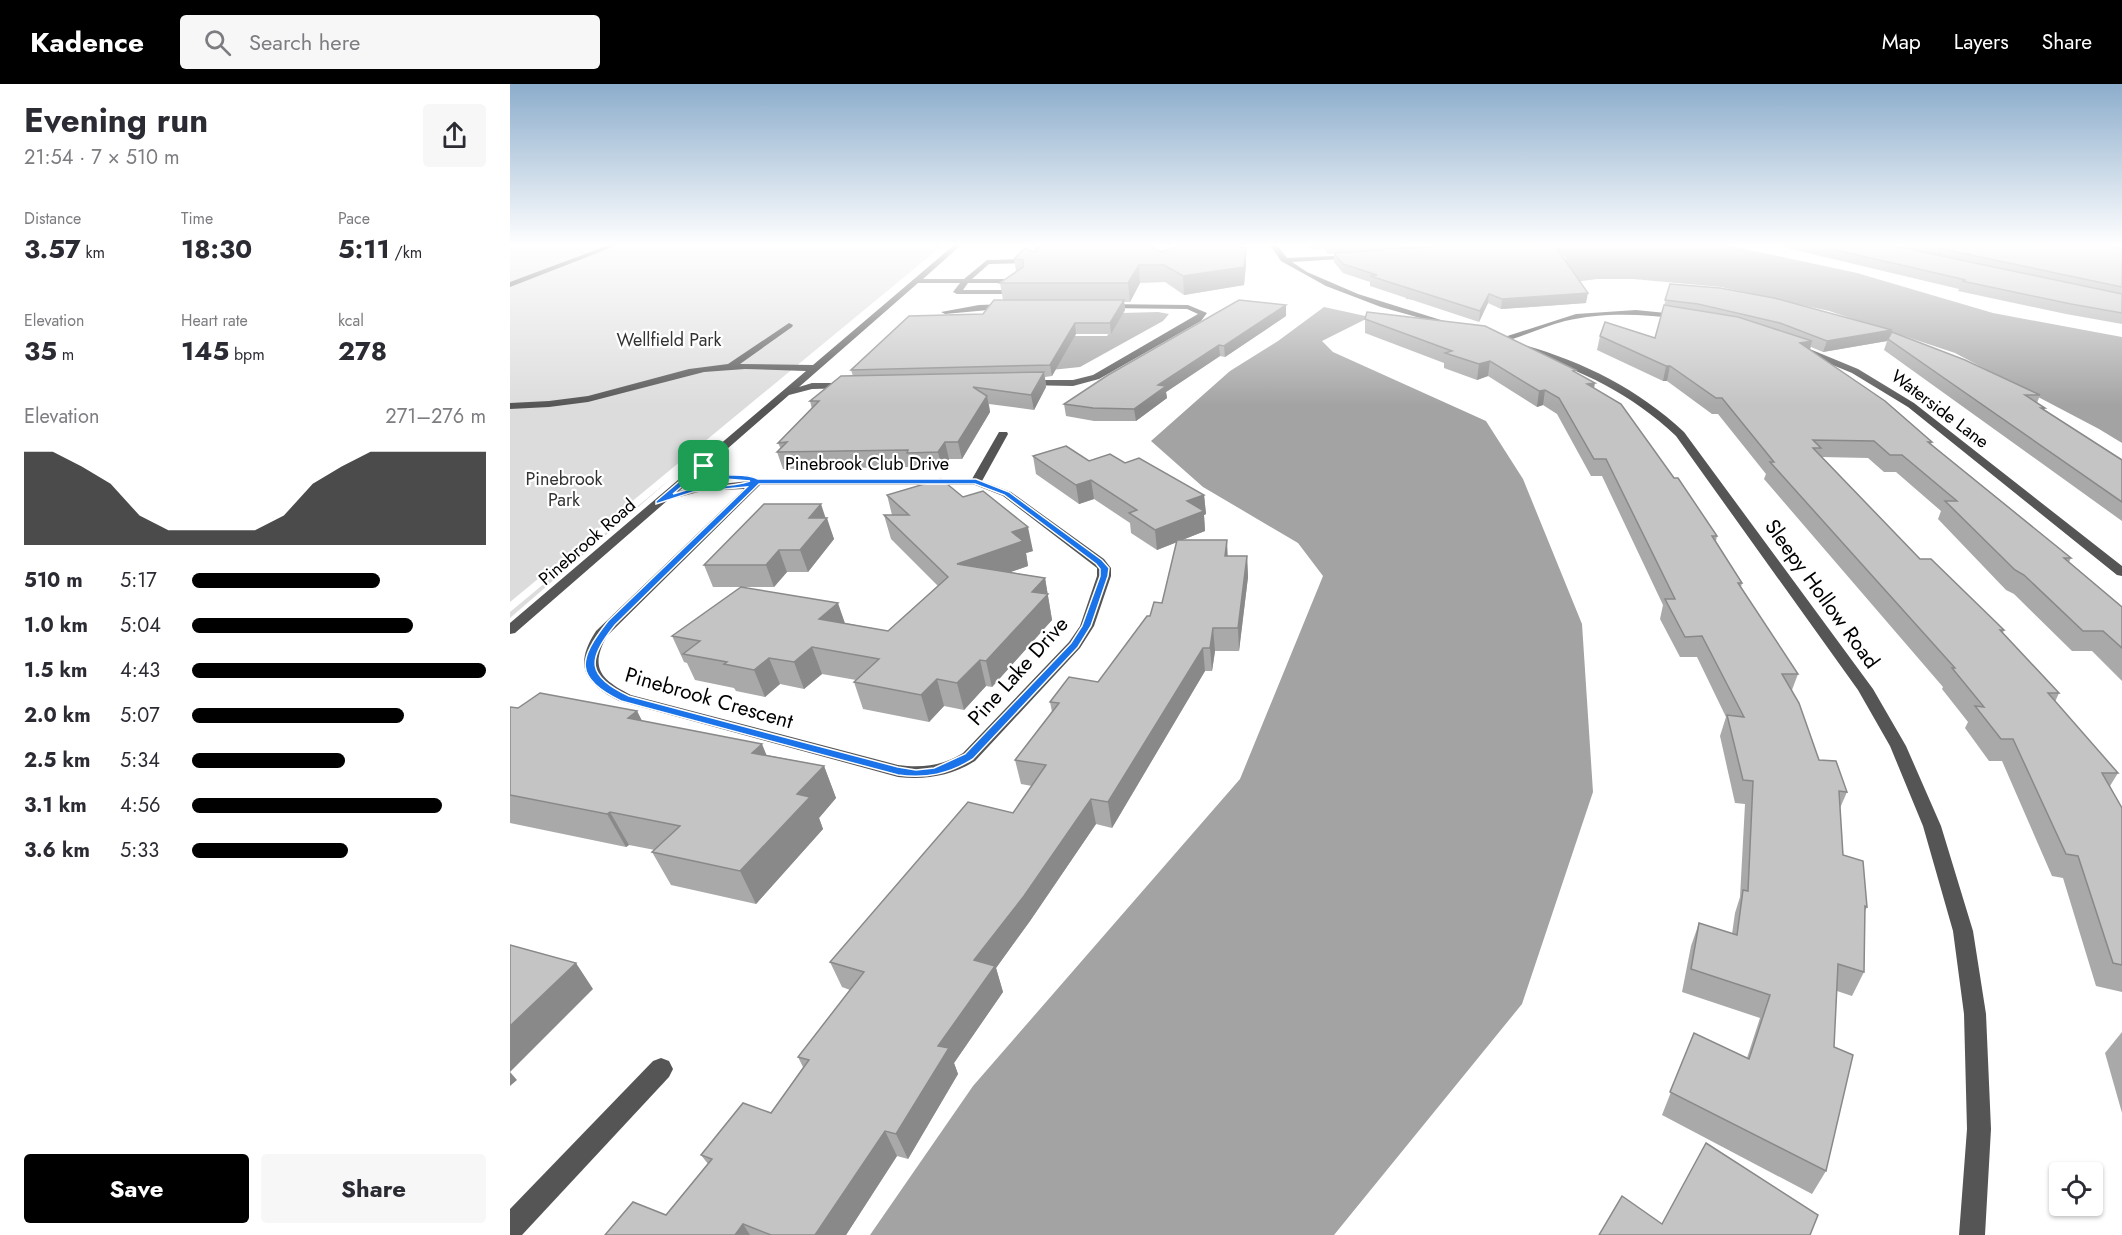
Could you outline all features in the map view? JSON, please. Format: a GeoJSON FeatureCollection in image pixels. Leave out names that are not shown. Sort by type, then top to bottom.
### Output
{"type":"FeatureCollection","features":[{"type":"Feature","properties":{"kind":"street","name":"Pinebrook Road"},"geometry":{"type":"LineString","coordinates":[[510,630],[896,299]]}},
{"type":"Feature","properties":{"kind":"street"},"geometry":{"type":"LineString","coordinates":[[1372,299],[1467,330]]}},
{"type":"Feature","properties":{"kind":"street"},"geometry":{"type":"LineString","coordinates":[[945,312],[973,307],[1015,306]]}},
{"type":"Feature","properties":{"kind":"street"},"geometry":{"type":"LineString","coordinates":[[1017,383],[1073,382],[1096,377],[1198,319],[1203,313],[1198,309],[1180,306],[1097,306]]}},
{"type":"Feature","properties":{"kind":"street","name":"Sleepy Hollow Road"},"geometry":{"type":"LineString","coordinates":[[1694,318],[1650,314],[1593,315],[1562,320],[1494,339],[1573,364],[1610,381],[1642,399],[1667,420],[1680,434],[1833,643],[1865,689],[1898,746],[1932,826],[1964,943],[1975,1014],[1979,1129],[1971,1235]]}},
{"type":"Feature","properties":{"kind":"street"},"geometry":{"type":"LineString","coordinates":[[729,368],[789,325]]}},
{"type":"Feature","properties":{"kind":"street","name":"Waterside Lane"},"geometry":{"type":"LineString","coordinates":[[1790,344],[1856,371],[1911,405],[2122,572]]}},
{"type":"Feature","properties":{"kind":"street"},"geometry":{"type":"LineString","coordinates":[[510,406],[539,406],[590,399],[662,378],[705,369],[813,370],[813,377],[821,380],[859,383],[812,386],[786,393]]}},
{"type":"Feature","properties":{"kind":"street"},"geometry":{"type":"LineString","coordinates":[[976,482],[1003,434]]}},
{"type":"Feature","properties":{"kind":"street","name":"Pinebrook Club Drive"},"geometry":{"type":"LineString","coordinates":[[705,462],[704,469],[709,475],[750,478],[757,482]]}},
{"type":"Feature","properties":{"kind":"street","name":"Pinebrook Club Drive"},"geometry":{"type":"LineString","coordinates":[[659,503],[692,489],[742,486],[757,482],[976,482]]}},
{"type":"Feature","properties":{"kind":"street","name":"Pinebrook Crescent"},"geometry":{"type":"LineString","coordinates":[[757,482],[601,634],[590,656],[590,668],[595,680],[608,690],[625,698],[898,771],[935,772]]}},
{"type":"Feature","properties":{"kind":"street","name":"Pine Lake Drive"},"geometry":{"type":"LineString","coordinates":[[935,772],[969,757],[1075,645],[1087,626],[1104,576],[1104,568],[1099,562],[1007,494],[976,482]]}},
{"type":"Feature","properties":{"kind":"street"},"geometry":{"type":"LineString","coordinates":[[510,1228],[661,1069]]}},
{"type":"Feature","properties":{"kind":"green space","name":"Wellfield Park"},"geometry":{"type":"Polygon","coordinates":[[[510,299],[878,299],[510,602],[510,299]]]}},
{"type":"Feature","properties":{"kind":"green space"},"geometry":{"type":"Polygon","coordinates":[[[674,476],[510,618],[510,612],[674,476]]]}},
{"type":"Feature","properties":{"kind":"shaded area"},"geometry":{"type":"Polygon","coordinates":[[[1406,299],[1448,299],[1431,301],[1406,299]]]}},
{"type":"Feature","properties":{"kind":"shaded area"},"geometry":{"type":"Polygon","coordinates":[[[1774,299],[1944,299],[1993,313],[2122,337],[2122,443],[1955,353],[1829,311],[1774,299]]]}},
{"type":"Feature","properties":{"kind":"shaded area"},"geometry":{"type":"Polygon","coordinates":[[[1324,307],[1370,317],[1322,341],[1333,352],[1486,421],[1523,479],[1582,624],[1593,792],[1522,1004],[1334,1235],[870,1235],[973,1086],[1240,779],[1323,576],[1298,543],[1203,487],[1151,441],[1230,371],[1278,341],[1324,307]]]}},
{"type":"Feature","properties":{"kind":"shaded area"},"geometry":{"type":"Polygon","coordinates":[[[1122,313],[1169,314],[1163,321],[1080,367],[1051,370],[955,336],[1107,336],[1122,313]]]}},
{"type":"Feature","properties":{"kind":"building"},"geometry":{"type":"Polygon","coordinates":[[[1441,299],[1487,299],[1480,311],[1441,299]]]}},
{"type":"Feature","properties":{"kind":"building"},"geometry":{"type":"Polygon","coordinates":[[[1777,299],[1892,330],[1827,341],[1780,323],[1698,304],[1665,300],[1777,299]]]}},
{"type":"Feature","properties":{"kind":"building"},"geometry":{"type":"Polygon","coordinates":[[[2046,299],[2122,299],[2122,313],[2046,299]]]}},
{"type":"Feature","properties":{"kind":"building"},"geometry":{"type":"Polygon","coordinates":[[[994,300],[1124,300],[1110,323],[1075,323],[1050,365],[851,370],[909,316],[983,314],[994,300]]]}},
{"type":"Feature","properties":{"kind":"building"},"geometry":{"type":"Polygon","coordinates":[[[1239,300],[1286,305],[1224,346],[1219,345],[1158,385],[1166,386],[1134,409],[1093,408],[1064,404],[1108,375],[1239,300]]]}},
{"type":"Feature","properties":{"kind":"building"},"geometry":{"type":"Polygon","coordinates":[[[1664,305],[1738,317],[1812,341],[1800,343],[1885,401],[1932,442],[1928,442],[2071,558],[2064,558],[2122,607],[2122,648],[2103,631],[2083,631],[2024,575],[2015,570],[1945,501],[1957,501],[1902,455],[1890,455],[1874,441],[1813,440],[1821,448],[1813,448],[1920,559],[1931,559],[2004,630],[2000,630],[2059,693],[2048,693],[2118,773],[2102,773],[2122,808],[2122,965],[2113,963],[2078,856],[2066,854],[2013,739],[2001,739],[1975,706],[1984,707],[1952,668],[1955,668],[1770,462],[1774,462],[1722,398],[1716,398],[1670,366],[1600,336],[1605,322],[1655,338],[1664,305]]]}},
{"type":"Feature","properties":{"kind":"building"},"geometry":{"type":"Polygon","coordinates":[[[1367,312],[1485,326],[1576,370],[1573,371],[1595,383],[1587,384],[1621,404],[1674,478],[1678,478],[1717,536],[1712,536],[1742,583],[1738,583],[1798,674],[1782,674],[1799,703],[1819,760],[1836,761],[1847,792],[1839,791],[1843,855],[1863,861],[1867,907],[1865,906],[1864,972],[1838,964],[1834,1047],[1853,1055],[1826,1171],[1670,1092],[1694,1033],[1749,1059],[1770,995],[1691,969],[1699,923],[1737,935],[1743,890],[1748,891],[1753,781],[1743,780],[1727,715],[1744,717],[1702,636],[1685,637],[1665,599],[1675,599],[1606,459],[1594,459],[1559,398],[1545,390],[1539,391],[1490,361],[1479,364],[1445,353],[1452,351],[1365,319],[1367,312]]]}},
{"type":"Feature","properties":{"kind":"building"},"geometry":{"type":"Polygon","coordinates":[[[1892,332],[1965,360],[2040,395],[2025,395],[2045,408],[2041,408],[2122,460],[2122,502],[1888,339],[1892,332]]]}},
{"type":"Feature","properties":{"kind":"building"},"geometry":{"type":"Polygon","coordinates":[[[1044,372],[1031,395],[973,387],[987,396],[958,442],[945,442],[938,452],[907,453],[908,450],[777,452],[787,442],[778,443],[819,401],[810,401],[841,376],[1044,372]]]}},
{"type":"Feature","properties":{"kind":"building"},"geometry":{"type":"Polygon","coordinates":[[[1066,446],[1089,461],[1110,454],[1125,463],[1139,458],[1204,495],[1187,501],[1204,511],[1155,530],[1129,513],[1137,510],[1091,480],[1076,485],[1033,456],[1066,446]]]}},
{"type":"Feature","properties":{"kind":"building"},"geometry":{"type":"Polygon","coordinates":[[[941,479],[963,497],[983,491],[1028,527],[1012,532],[1023,541],[957,564],[1045,578],[1032,592],[1048,594],[986,661],[980,660],[957,683],[937,679],[921,695],[854,682],[879,659],[812,647],[794,662],[769,658],[754,670],[724,664],[727,662],[683,654],[700,641],[672,636],[741,587],[838,603],[819,619],[888,631],[948,577],[884,515],[909,515],[887,495],[941,479]]]}},
{"type":"Feature","properties":{"kind":"building"},"geometry":{"type":"Polygon","coordinates":[[[764,504],[821,504],[809,518],[827,518],[800,550],[779,550],[766,565],[704,565],[764,504]]]}},
{"type":"Feature","properties":{"kind":"building"},"geometry":{"type":"Polygon","coordinates":[[[1177,540],[1227,540],[1225,556],[1247,556],[1238,628],[1213,628],[1210,648],[1203,648],[1108,802],[1091,799],[1024,896],[974,960],[995,966],[938,1046],[949,1048],[896,1134],[885,1131],[815,1235],[771,1235],[743,1224],[735,1235],[605,1235],[633,1202],[666,1215],[712,1159],[701,1155],[743,1103],[771,1113],[809,1060],[798,1057],[864,972],[830,962],[968,802],[1013,813],[1046,765],[1015,760],[1059,703],[1050,702],[1069,677],[1098,682],[1147,616],[1150,616],[1154,602],[1162,603],[1177,540]]]}},
{"type":"Feature","properties":{"kind":"building"},"geometry":{"type":"Polygon","coordinates":[[[540,693],[637,711],[628,718],[762,744],[752,753],[824,766],[797,794],[810,797],[740,871],[652,852],[680,826],[510,795],[510,707],[518,708],[540,693]]]}},
{"type":"Feature","properties":{"kind":"building"},"geometry":{"type":"Polygon","coordinates":[[[510,945],[576,963],[510,1026],[510,945]]]}},
{"type":"Feature","properties":{"kind":"building"},"geometry":{"type":"Polygon","coordinates":[[[1706,1143],[1818,1215],[1810,1235],[1599,1235],[1622,1196],[1662,1224],[1706,1143]]]}},
{"type":"Feature","properties":{"kind":"route"},"geometry":{"type":"LineString","coordinates":[[704,466],[705,462],[659,503],[692,489],[736,487],[757,482],[976,482],[992,487],[1007,494],[1104,568],[1104,576],[1087,626],[1075,645],[969,757],[935,772],[898,771],[625,698],[608,690],[595,680],[590,668],[590,656],[594,645],[611,623],[757,482],[750,478],[709,475],[704,466]]}},
{"type":"Feature","properties":{"kind":"park label","name":"Pinebrook Park"},"geometry":{"type":"Point","coordinates":[564,489]}}]}
